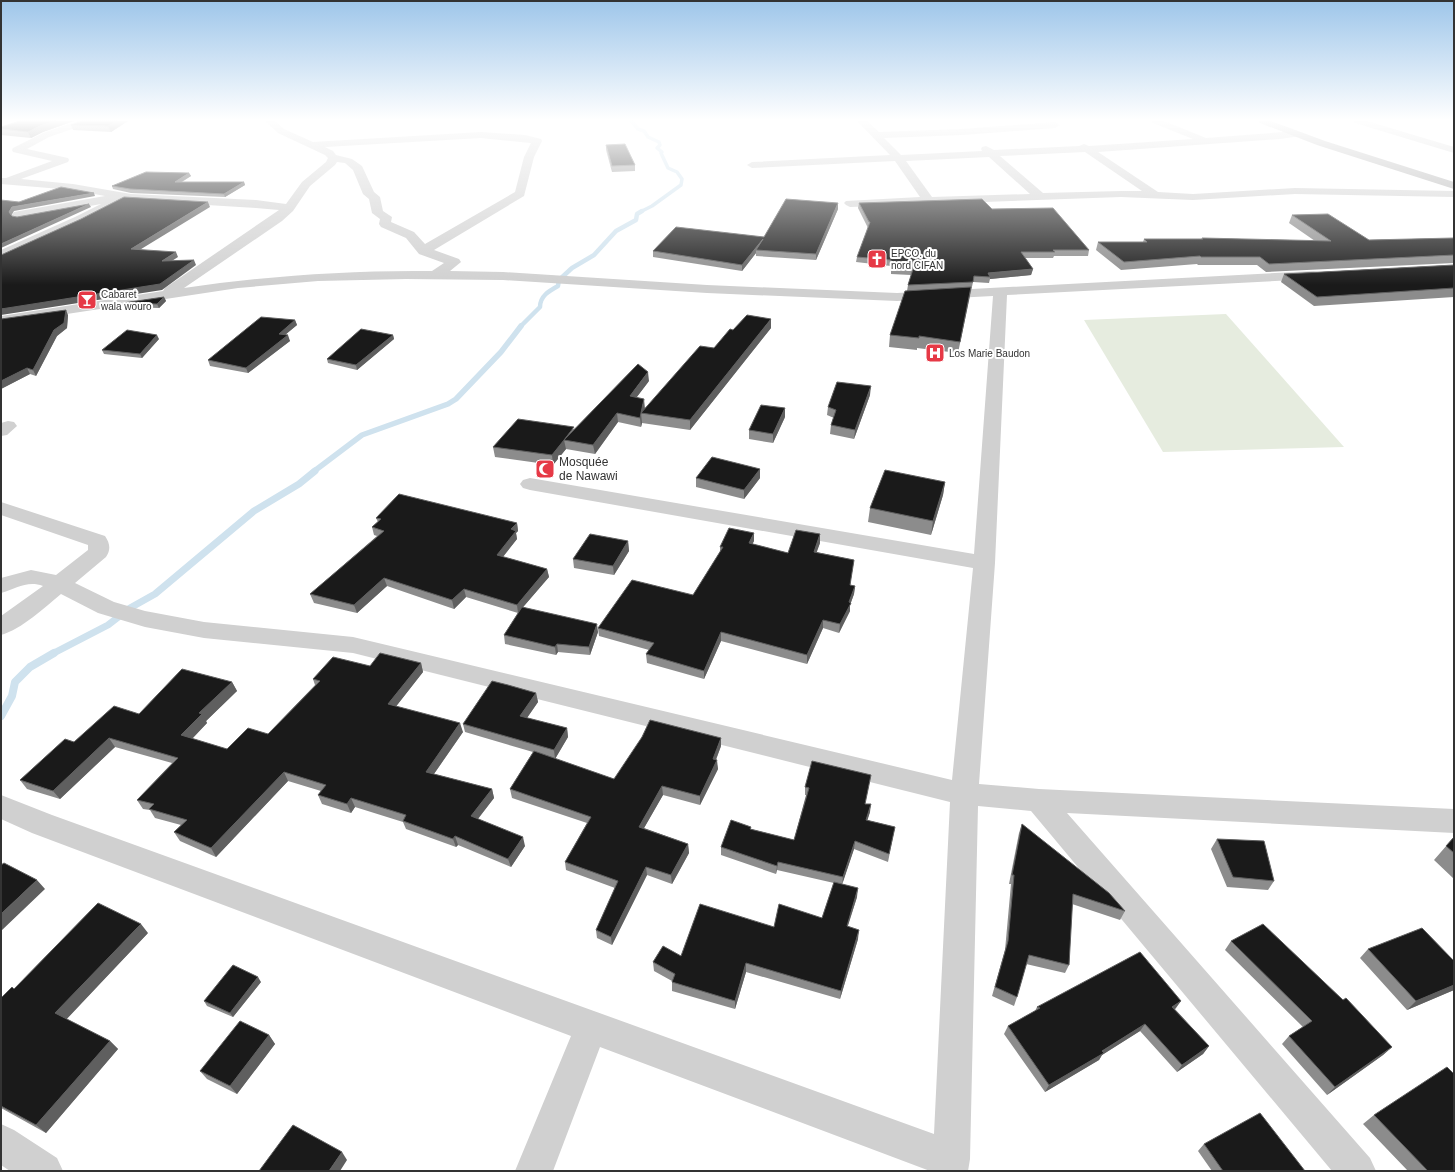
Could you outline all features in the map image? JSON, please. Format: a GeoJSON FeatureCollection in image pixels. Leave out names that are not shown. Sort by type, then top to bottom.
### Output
{"type":"FeatureCollection","features":[{"type":"Feature","properties":{"kind":"main road"},"geometry":{"type":"LineString","coordinates":[[1422,176],[1454,186]]}},
{"type":"Feature","properties":{"kind":"street"},"geometry":{"type":"LineString","coordinates":[[2,182],[20,176]]}},
{"type":"Feature","properties":{"kind":"street"},"geometry":{"type":"LineString","coordinates":[[166,294],[278,218],[290,208],[306,184],[315,176]]}},
{"type":"Feature","properties":{"kind":"street"},"geometry":{"type":"LineString","coordinates":[[361,176],[369,194],[374,197],[378,213],[386,217],[385,224],[410,235],[424,251],[454,262],[436,275]]}},
{"type":"Feature","properties":{"kind":"street"},"geometry":{"type":"LineString","coordinates":[[424,251],[450,233],[491,212],[520,194],[524,176]]}},
{"type":"Feature","properties":{"kind":"street"},"geometry":{"type":"LineString","coordinates":[[911,176],[928,200]]}},
{"type":"Feature","properties":{"kind":"street"},"geometry":{"type":"LineString","coordinates":[[1016,176],[1039,196]]}},
{"type":"Feature","properties":{"kind":"street"},"geometry":{"type":"LineString","coordinates":[[1127,176],[1157,196]]}},
{"type":"Feature","properties":{"kind":"street"},"geometry":{"type":"LineString","coordinates":[[2,182],[73,187],[124,196],[256,204],[290,208]]}},
{"type":"Feature","properties":{"kind":"street"},"geometry":{"type":"LineString","coordinates":[[850,203],[1121,194],[1193,197],[1295,191],[1454,194]]}},
{"type":"Feature","properties":{"kind":"street"},"geometry":{"type":"LineString","coordinates":[[18,215],[124,196]]}},
{"type":"Feature","properties":{"kind":"street"},"geometry":{"type":"LineString","coordinates":[[1,255],[79,220],[124,196]]}},
{"type":"Feature","properties":{"kind":"street"},"geometry":{"type":"LineString","coordinates":[[1,320],[238,284],[318,277],[436,275],[503,276],[548,280],[897,297],[1000,293],[1024,290],[1324,274]]}},
{"type":"Feature","properties":{"kind":"street"},"geometry":{"type":"LineString","coordinates":[[1,807],[42,824],[378,946],[950,1165],[964,794],[984,563],[1000,293]]}},
{"type":"Feature","properties":{"kind":"street"},"geometry":{"type":"LineString","coordinates":[[530,484],[984,563]]}},
{"type":"Feature","properties":{"kind":"street"},"geometry":{"type":"LineString","coordinates":[[1,508],[98,541],[99,552],[34,605],[1,627]]}},
{"type":"Feature","properties":{"kind":"street"},"geometry":{"type":"LineString","coordinates":[[1,586],[19,578],[35,576],[58,584],[122,613],[196,629],[318,639],[353,645],[964,794],[1040,800],[1454,821]]}},
{"type":"Feature","properties":{"kind":"street"},"geometry":{"type":"LineString","coordinates":[[1040,800],[1357,1171]]}},
{"type":"Feature","properties":{"kind":"street"},"geometry":{"type":"LineString","coordinates":[[534,1171],[591,1027]]}},
{"type":"Feature","properties":{"kind":"street"},"geometry":{"type":"LineString","coordinates":[[1,1143],[44,1171]]}},
{"type":"Feature","properties":{"kind":"shaded area"},"geometry":{"type":"Polygon","coordinates":[[[1226,314],[1344,447],[1163,452],[1084,320],[1226,314]]]}},
{"type":"Feature","properties":{"kind":"building"},"geometry":{"type":"Polygon","coordinates":[[[137,176],[185,176],[175,182],[244,182],[224,194],[130,189],[112,186],[137,176]]]}},
{"type":"Feature","properties":{"kind":"building"},"geometry":{"type":"Polygon","coordinates":[[[61,187],[94,193],[12,207],[9,212],[12,216],[17,217],[89,204],[1,244],[1,200],[19,202],[61,187]]]}},
{"type":"Feature","properties":{"kind":"building"},"geometry":{"type":"Polygon","coordinates":[[[124,197],[208,202],[131,249],[176,252],[162,261],[194,260],[160,284],[1,309],[1,255],[81,219],[124,197]]]}},
{"type":"Feature","properties":{"kind":"building"},"geometry":{"type":"Polygon","coordinates":[[[786,199],[838,203],[816,254],[756,250],[763,239],[742,265],[653,251],[676,227],[764,237],[786,199]]]}},
{"type":"Feature","properties":{"kind":"building"},"geometry":{"type":"Polygon","coordinates":[[[982,199],[992,209],[1053,208],[1089,250],[1021,252],[1033,269],[988,273],[990,277],[974,276],[973,282],[908,285],[913,269],[892,268],[891,260],[857,257],[870,222],[859,203],[982,199]]]}},
{"type":"Feature","properties":{"kind":"building"},"geometry":{"type":"Polygon","coordinates":[[[1328,214],[1369,240],[1454,238],[1454,255],[1269,264],[1260,257],[1200,256],[1124,262],[1098,242],[1147,242],[1144,239],[1203,239],[1202,238],[1331,241],[1292,215],[1328,214]]]}},
{"type":"Feature","properties":{"kind":"building"},"geometry":{"type":"Polygon","coordinates":[[[1454,265],[1454,288],[1317,297],[1284,274],[1454,265]]]}},
{"type":"Feature","properties":{"kind":"building"},"geometry":{"type":"Polygon","coordinates":[[[971,287],[960,342],[919,336],[919,338],[890,335],[905,291],[971,287]]]}},
{"type":"Feature","properties":{"kind":"building"},"geometry":{"type":"Polygon","coordinates":[[[164,297],[157,304],[123,303],[164,297]]]}},
{"type":"Feature","properties":{"kind":"building"},"geometry":{"type":"Polygon","coordinates":[[[66,310],[64,323],[54,330],[33,370],[27,368],[1,381],[1,319],[66,310]]]}},
{"type":"Feature","properties":{"kind":"building"},"geometry":{"type":"Polygon","coordinates":[[[747,315],[771,319],[690,420],[641,413],[700,346],[714,348],[730,329],[733,330],[747,315]]]}},
{"type":"Feature","properties":{"kind":"building"},"geometry":{"type":"Polygon","coordinates":[[[261,317],[295,320],[279,334],[288,335],[246,368],[208,360],[261,317]]]}},
{"type":"Feature","properties":{"kind":"building"},"geometry":{"type":"Polygon","coordinates":[[[361,329],[393,335],[356,365],[327,359],[361,329]]]}},
{"type":"Feature","properties":{"kind":"building"},"geometry":{"type":"Polygon","coordinates":[[[127,330],[157,335],[140,354],[102,350],[127,330]]]}},
{"type":"Feature","properties":{"kind":"building"},"geometry":{"type":"Polygon","coordinates":[[[638,364],[648,372],[630,396],[644,399],[640,418],[617,413],[593,445],[564,440],[638,364]]]}},
{"type":"Feature","properties":{"kind":"building"},"geometry":{"type":"Polygon","coordinates":[[[837,382],[871,386],[855,430],[831,425],[836,410],[828,407],[837,382]]]}},
{"type":"Feature","properties":{"kind":"building"},"geometry":{"type":"Polygon","coordinates":[[[761,405],[785,408],[773,434],[749,430],[761,405]]]}},
{"type":"Feature","properties":{"kind":"building"},"geometry":{"type":"Polygon","coordinates":[[[518,419],[574,427],[552,455],[493,447],[518,419]]]}},
{"type":"Feature","properties":{"kind":"building"},"geometry":{"type":"Polygon","coordinates":[[[712,457],[760,469],[744,490],[696,478],[712,457]]]}},
{"type":"Feature","properties":{"kind":"building"},"geometry":{"type":"Polygon","coordinates":[[[885,470],[945,482],[933,521],[870,508],[885,470]]]}},
{"type":"Feature","properties":{"kind":"building"},"geometry":{"type":"Polygon","coordinates":[[[399,494],[517,523],[511,529],[516,531],[497,555],[547,569],[517,605],[464,589],[452,600],[384,578],[354,605],[310,594],[384,531],[372,527],[381,519],[376,518],[399,494]]]}},
{"type":"Feature","properties":{"kind":"building"},"geometry":{"type":"Polygon","coordinates":[[[729,528],[754,533],[749,543],[788,553],[796,530],[820,534],[814,552],[854,560],[850,585],[855,586],[849,602],[851,603],[840,624],[823,620],[807,655],[721,632],[704,671],[646,654],[654,643],[598,628],[632,580],[693,595],[723,547],[720,547],[729,528]]]}},
{"type":"Feature","properties":{"kind":"building"},"geometry":{"type":"Polygon","coordinates":[[[590,534],[628,541],[613,566],[573,559],[590,534]]]}},
{"type":"Feature","properties":{"kind":"building"},"geometry":{"type":"Polygon","coordinates":[[[522,607],[597,624],[589,647],[557,644],[555,647],[504,635],[522,607]]]}},
{"type":"Feature","properties":{"kind":"building"},"geometry":{"type":"Polygon","coordinates":[[[380,653],[421,663],[388,704],[460,723],[426,772],[492,789],[471,816],[523,837],[508,859],[455,836],[453,839],[403,821],[406,815],[351,798],[347,804],[318,795],[326,785],[284,772],[211,848],[174,832],[187,820],[149,809],[154,804],[137,800],[178,758],[109,738],[53,791],[20,780],[65,739],[74,742],[114,706],[139,714],[182,669],[232,682],[199,713],[202,714],[181,735],[227,749],[248,728],[268,734],[320,681],[313,679],[333,657],[370,666],[380,653]]]}},
{"type":"Feature","properties":{"kind":"building"},"geometry":{"type":"Polygon","coordinates":[[[492,681],[536,693],[520,716],[567,728],[554,750],[463,724],[492,681]]]}},
{"type":"Feature","properties":{"kind":"building"},"geometry":{"type":"Polygon","coordinates":[[[650,720],[721,738],[713,759],[717,760],[700,796],[662,786],[639,827],[688,844],[671,875],[646,867],[611,937],[596,930],[618,881],[565,862],[591,817],[510,789],[534,751],[614,779],[642,737],[650,720]]]}},
{"type":"Feature","properties":{"kind":"building"},"geometry":{"type":"Polygon","coordinates":[[[812,761],[871,775],[865,804],[871,804],[866,820],[895,827],[889,854],[855,841],[843,877],[778,862],[777,866],[721,847],[731,820],[751,827],[750,829],[794,840],[809,788],[805,787],[812,761]]]}},
{"type":"Feature","properties":{"kind":"building"},"geometry":{"type":"Polygon","coordinates":[[[1022,824],[1109,893],[1125,911],[1073,894],[1069,965],[1029,955],[1017,997],[995,987],[1008,941],[1014,875],[1012,875],[1022,824]]]}},
{"type":"Feature","properties":{"kind":"building"},"geometry":{"type":"Polygon","coordinates":[[[1454,837],[1454,853],[1446,846],[1454,837]]]}},
{"type":"Feature","properties":{"kind":"building"},"geometry":{"type":"Polygon","coordinates":[[[1217,839],[1264,841],[1274,881],[1233,877],[1217,839]]]}},
{"type":"Feature","properties":{"kind":"building"},"geometry":{"type":"Polygon","coordinates":[[[4,863],[37,880],[1,914],[1,865],[4,863]]]}},
{"type":"Feature","properties":{"kind":"building"},"geometry":{"type":"Polygon","coordinates":[[[834,882],[858,888],[847,926],[859,930],[841,991],[746,963],[735,1001],[672,982],[675,974],[653,962],[663,946],[681,956],[700,904],[774,927],[779,904],[822,918],[834,882]]]}},
{"type":"Feature","properties":{"kind":"building"},"geometry":{"type":"Polygon","coordinates":[[[98,903],[141,924],[55,1013],[110,1041],[36,1125],[1,1106],[1,998],[12,987],[14,989],[98,903]]]}},
{"type":"Feature","properties":{"kind":"building"},"geometry":{"type":"Polygon","coordinates":[[[1263,924],[1343,1000],[1346,998],[1392,1047],[1335,1087],[1289,1036],[1312,1021],[1231,941],[1263,924]]]}},
{"type":"Feature","properties":{"kind":"building"},"geometry":{"type":"Polygon","coordinates":[[[1422,928],[1454,961],[1454,985],[1416,1001],[1368,949],[1422,928]]]}},
{"type":"Feature","properties":{"kind":"building"},"geometry":{"type":"Polygon","coordinates":[[[1140,952],[1181,1001],[1172,1007],[1209,1046],[1182,1065],[1145,1024],[1102,1051],[1104,1053],[1049,1085],[1008,1026],[1040,1008],[1037,1007],[1140,952]]]}},
{"type":"Feature","properties":{"kind":"building"},"geometry":{"type":"Polygon","coordinates":[[[233,965],[258,977],[230,1013],[204,1001],[233,965]]]}},
{"type":"Feature","properties":{"kind":"building"},"geometry":{"type":"Polygon","coordinates":[[[240,1021],[269,1035],[230,1086],[200,1071],[240,1021]]]}},
{"type":"Feature","properties":{"kind":"building"},"geometry":{"type":"Polygon","coordinates":[[[1447,1067],[1454,1074],[1454,1171],[1428,1171],[1374,1115],[1447,1067]]]}},
{"type":"Feature","properties":{"kind":"building"},"geometry":{"type":"Polygon","coordinates":[[[1260,1113],[1305,1171],[1223,1171],[1204,1144],[1260,1113]]]}},
{"type":"Feature","properties":{"kind":"building"},"geometry":{"type":"Polygon","coordinates":[[[293,1125],[342,1152],[329,1171],[259,1171],[293,1125]]]}},
{"type":"Feature","properties":{"kind":"waterway"},"geometry":{"type":"LineString","coordinates":[[642,211],[652,206],[681,185],[682,179],[680,176]]}},
{"type":"Feature","properties":{"kind":"waterway"},"geometry":{"type":"LineString","coordinates":[[521,326],[540,307],[543,297],[558,286],[559,280],[572,268],[594,255],[616,231],[636,220],[637,214],[642,211]]}},
{"type":"Feature","properties":{"kind":"waterway"},"geometry":{"type":"LineString","coordinates":[[313,472],[362,435],[448,404],[456,399],[501,352],[521,326]]}},
{"type":"Feature","properties":{"kind":"waterway"},"geometry":{"type":"LineString","coordinates":[[52,654],[108,625],[130,608],[155,594],[254,511],[299,484],[315,471]]}},
{"type":"Feature","properties":{"kind":"waterway"},"geometry":{"type":"LineString","coordinates":[[1,716],[12,696],[15,682],[30,667],[54,653]]}},
{"type":"Feature","properties":{"kind":"place","name":"EPCO. du nord CIFAN"},"geometry":{"type":"Point","coordinates":[877,259]}},
{"type":"Feature","properties":{"kind":"place","name":"Cabaret wala wouro"},"geometry":{"type":"Point","coordinates":[87,300]}},
{"type":"Feature","properties":{"kind":"place","name":"Los Marie Baudon"},"geometry":{"type":"Point","coordinates":[935,353]}},
{"type":"Feature","properties":{"kind":"place","name":"Mosquée de Nawawi"},"geometry":{"type":"Point","coordinates":[545,469]}}]}
